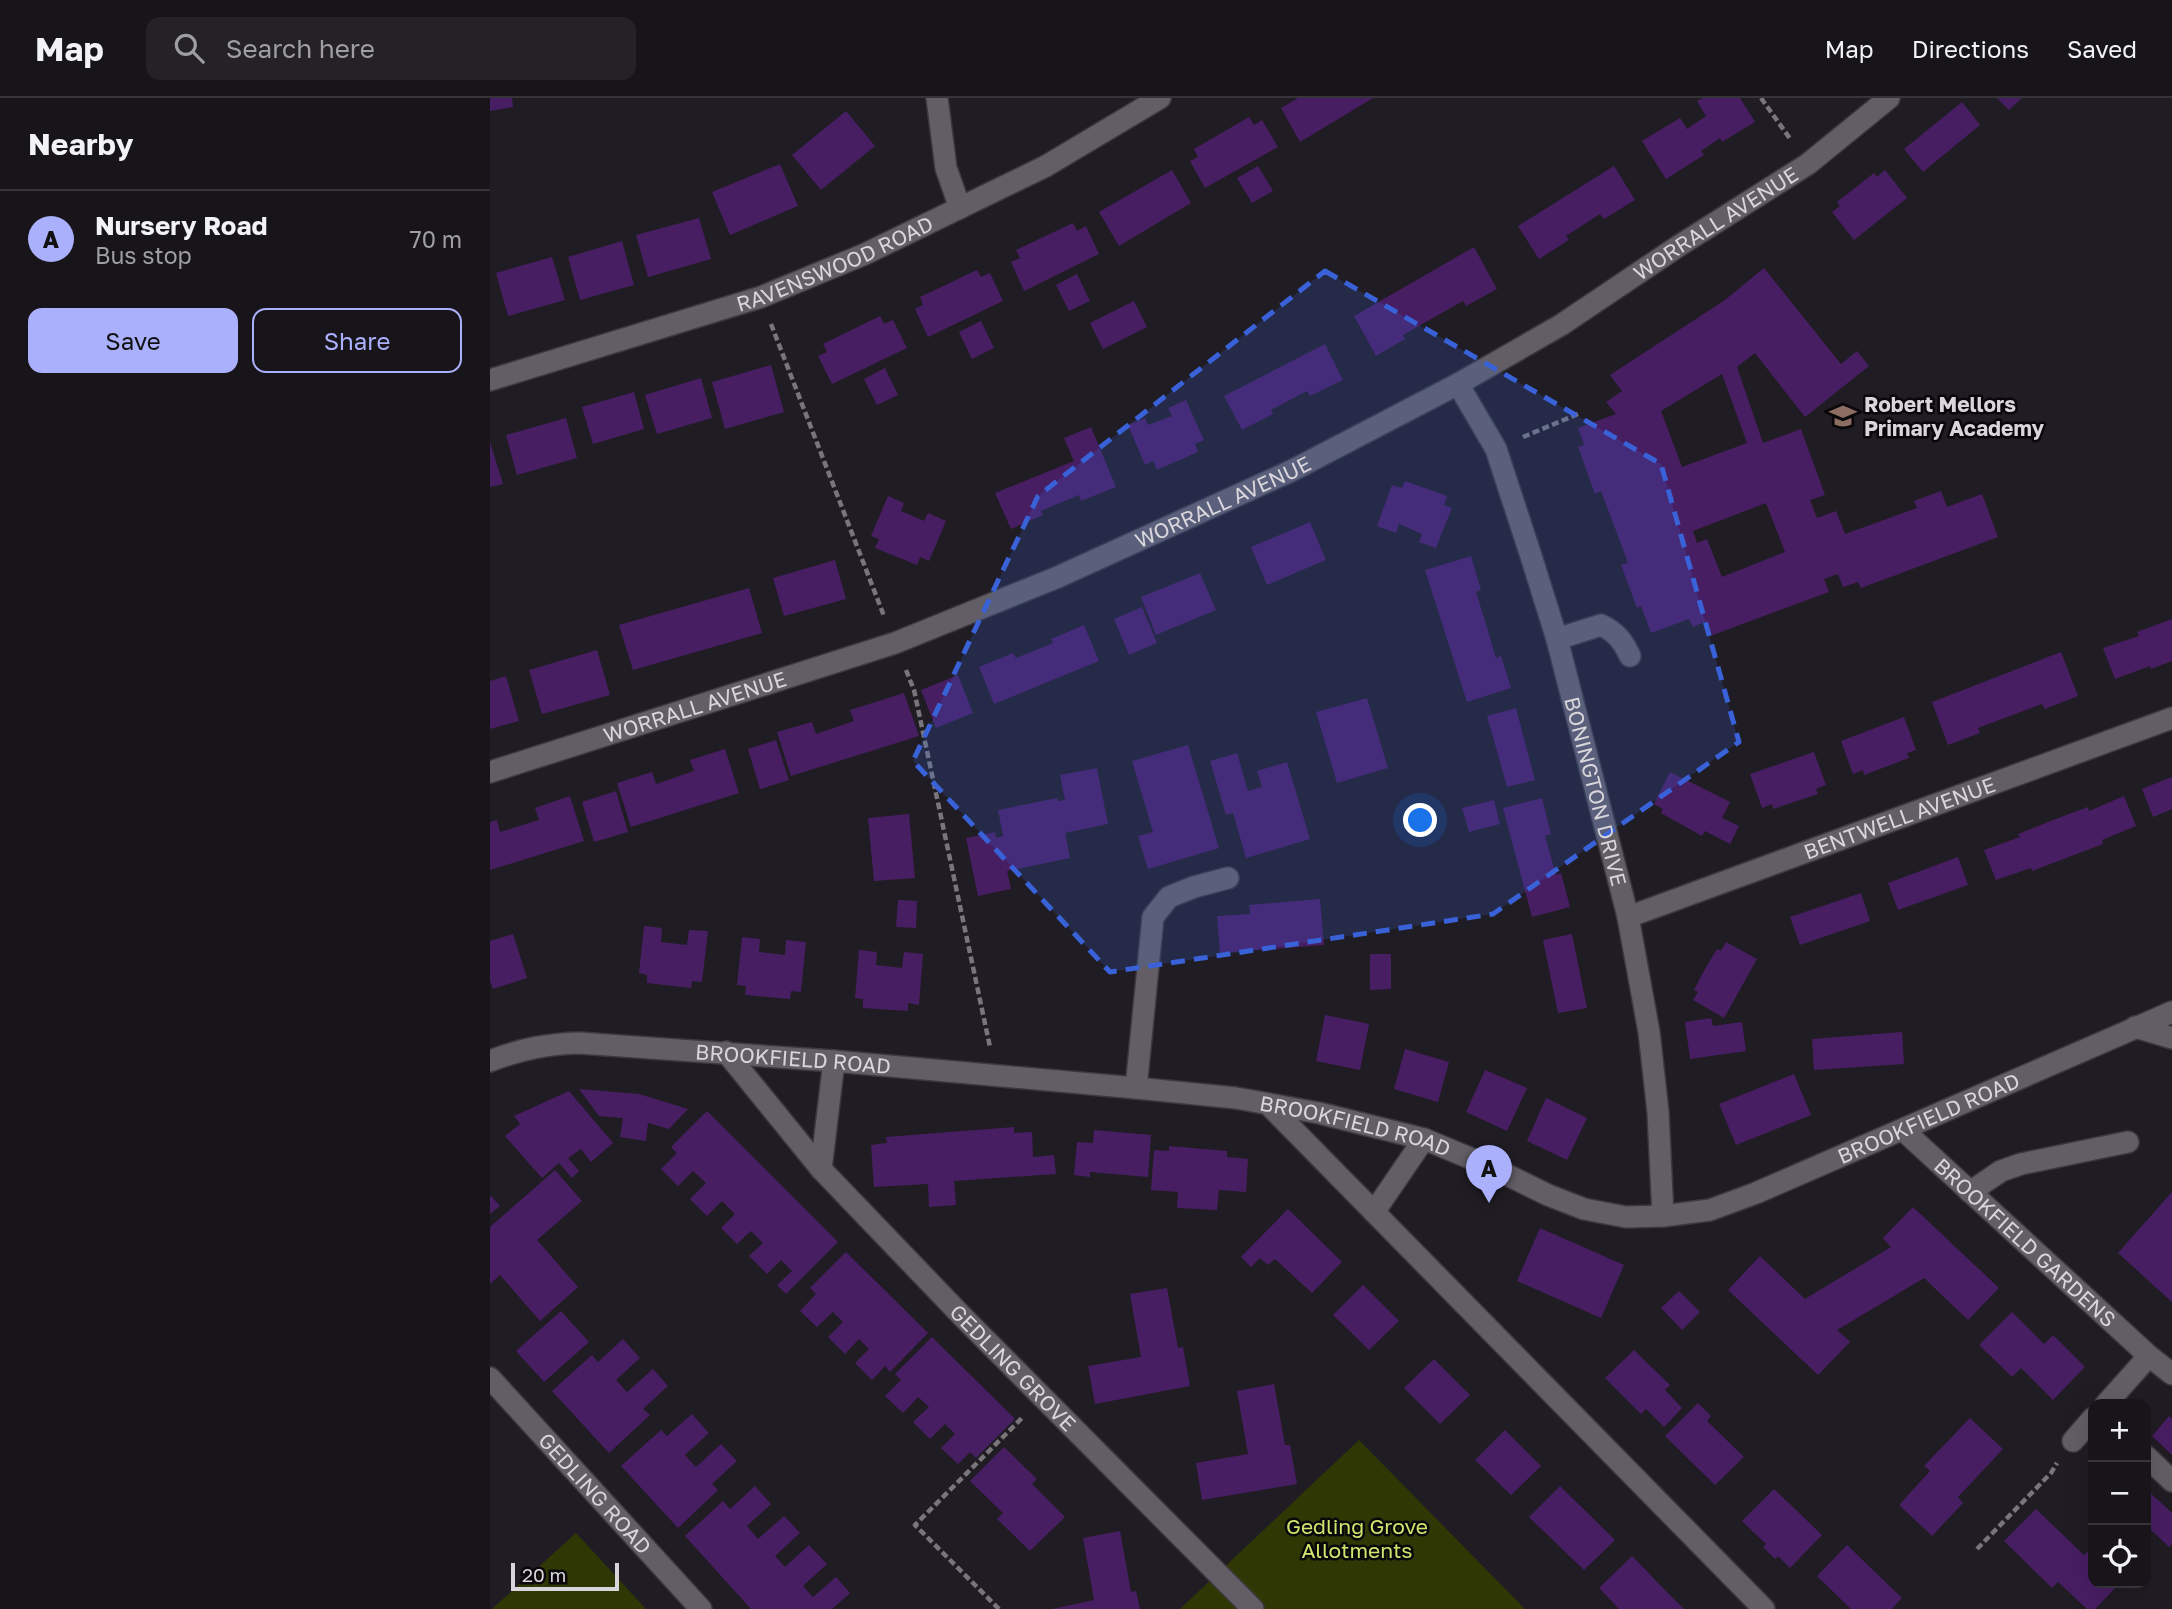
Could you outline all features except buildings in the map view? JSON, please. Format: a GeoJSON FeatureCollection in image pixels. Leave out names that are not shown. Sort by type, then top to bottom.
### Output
{"type":"FeatureCollection","features":[{"type":"Feature","properties":{"kind":"street"},"geometry":{"type":"LineString","coordinates":[[937,98],[946,168],[960,208]]}},
{"type":"Feature","properties":{"kind":"street","name":"RAVENSWOOD ROAD"},"geometry":{"type":"LineString","coordinates":[[490,380],[761,297],[865,254],[1046,166],[1160,98]]}},
{"type":"Feature","properties":{"kind":"street","name":"WORRALL AVENUE"},"geometry":{"type":"LineString","coordinates":[[490,772],[895,643],[1058,577],[1293,470],[1458,384],[1561,326],[1677,247],[1808,164],[1889,98]]}},
{"type":"Feature","properties":{"kind":"street","name":"BONINGTON DRIVE"},"geometry":{"type":"LineString","coordinates":[[1458,384],[1496,449],[1557,639],[1628,918],[1649,1032],[1658,1112],[1663,1216]]}},
{"type":"Feature","properties":{"kind":"street"},"geometry":{"type":"LineString","coordinates":[[1557,639],[1601,625],[1614,631],[1630,656]]}},
{"type":"Feature","properties":{"kind":"street","name":"BENTWELL AVENUE"},"geometry":{"type":"LineString","coordinates":[[1628,918],[2172,718]]}},
{"type":"Feature","properties":{"kind":"street"},"geometry":{"type":"LineString","coordinates":[[1136,1088],[1153,918],[1169,897],[1228,878]]}},
{"type":"Feature","properties":{"kind":"street","name":"BROOKFIELD ROAD"},"geometry":{"type":"LineString","coordinates":[[490,1061],[517,1050],[579,1042],[996,1075],[1268,1104],[1319,1113],[1424,1139],[1584,1209],[1626,1217],[1663,1216],[1710,1210],[1756,1193],[2172,1012]]}},
{"type":"Feature","properties":{"kind":"street"},"geometry":{"type":"LineString","coordinates":[[2135,1027],[2172,1038]]}},
{"type":"Feature","properties":{"kind":"street","name":"GEDLING GROVE"},"geometry":{"type":"LineString","coordinates":[[726,1052],[821,1169],[960,1314],[1253,1609]]}},
{"type":"Feature","properties":{"kind":"street"},"geometry":{"type":"LineString","coordinates":[[821,1169],[834,1061]]}},
{"type":"Feature","properties":{"kind":"street"},"geometry":{"type":"LineString","coordinates":[[1268,1104],[1764,1609]]}},
{"type":"Feature","properties":{"kind":"street","name":"BROOKFIELD GARDENS"},"geometry":{"type":"LineString","coordinates":[[1903,1130],[2172,1374]]}},
{"type":"Feature","properties":{"kind":"street"},"geometry":{"type":"LineString","coordinates":[[1374,1212],[1424,1139]]}},
{"type":"Feature","properties":{"kind":"street"},"geometry":{"type":"LineString","coordinates":[[1970,1192],[2001,1171],[2021,1164],[2128,1142]]}},
{"type":"Feature","properties":{"kind":"street"},"geometry":{"type":"LineString","coordinates":[[2111,1399],[2150,1356]]}},
{"type":"Feature","properties":{"kind":"street","name":"GEDLING ROAD"},"geometry":{"type":"LineString","coordinates":[[490,1378],[701,1609]]}},
{"type":"Feature","properties":{"kind":"street"},"geometry":{"type":"LineString","coordinates":[[2073,1441],[2088,1424]]}},
{"type":"Feature","properties":{"kind":"street"},"geometry":{"type":"LineString","coordinates":[[2151,1461],[2172,1481]]}},
{"type":"Feature","properties":{"kind":"path"},"geometry":{"type":"LineString","coordinates":[[1761,98],[1808,164]]}},
{"type":"Feature","properties":{"kind":"path"},"geometry":{"type":"LineString","coordinates":[[761,297],[914,690],[996,1075]]}},
{"type":"Feature","properties":{"kind":"path"},"geometry":{"type":"LineString","coordinates":[[1496,449],[1578,414]]}},
{"type":"Feature","properties":{"kind":"path"},"geometry":{"type":"LineString","coordinates":[[999,1609],[915,1525],[1042,1397]]}},
{"type":"Feature","properties":{"kind":"path"},"geometry":{"type":"LineString","coordinates":[[1977,1549],[2051,1473],[2073,1441]]}},
{"type":"Feature","properties":{"kind":"highlighted area"},"geometry":{"type":"Polygon","coordinates":[[[1325,271],[1661,464],[1739,742],[1493,914],[1110,972],[913,761],[1038,496],[1325,271]]]}},
{"type":"Feature","properties":{"kind":"green space","name":"Gedling Grove Allotments"},"geometry":{"type":"Polygon","coordinates":[[[1359,1440],[1525,1609],[1180,1609],[1359,1440]]]}},
{"type":"Feature","properties":{"kind":"green space"},"geometry":{"type":"Polygon","coordinates":[[[576,1533],[646,1609],[492,1609],[576,1533]]]}},
{"type":"Feature","properties":{"kind":"place","name":"Robert Mellors Primary Academy"},"geometry":{"type":"Point","coordinates":[1843,416]}},
{"type":"Feature","properties":{"kind":"place","name":"Nursery Road"},"geometry":{"type":"Point","coordinates":[1489,1203]}}]}
